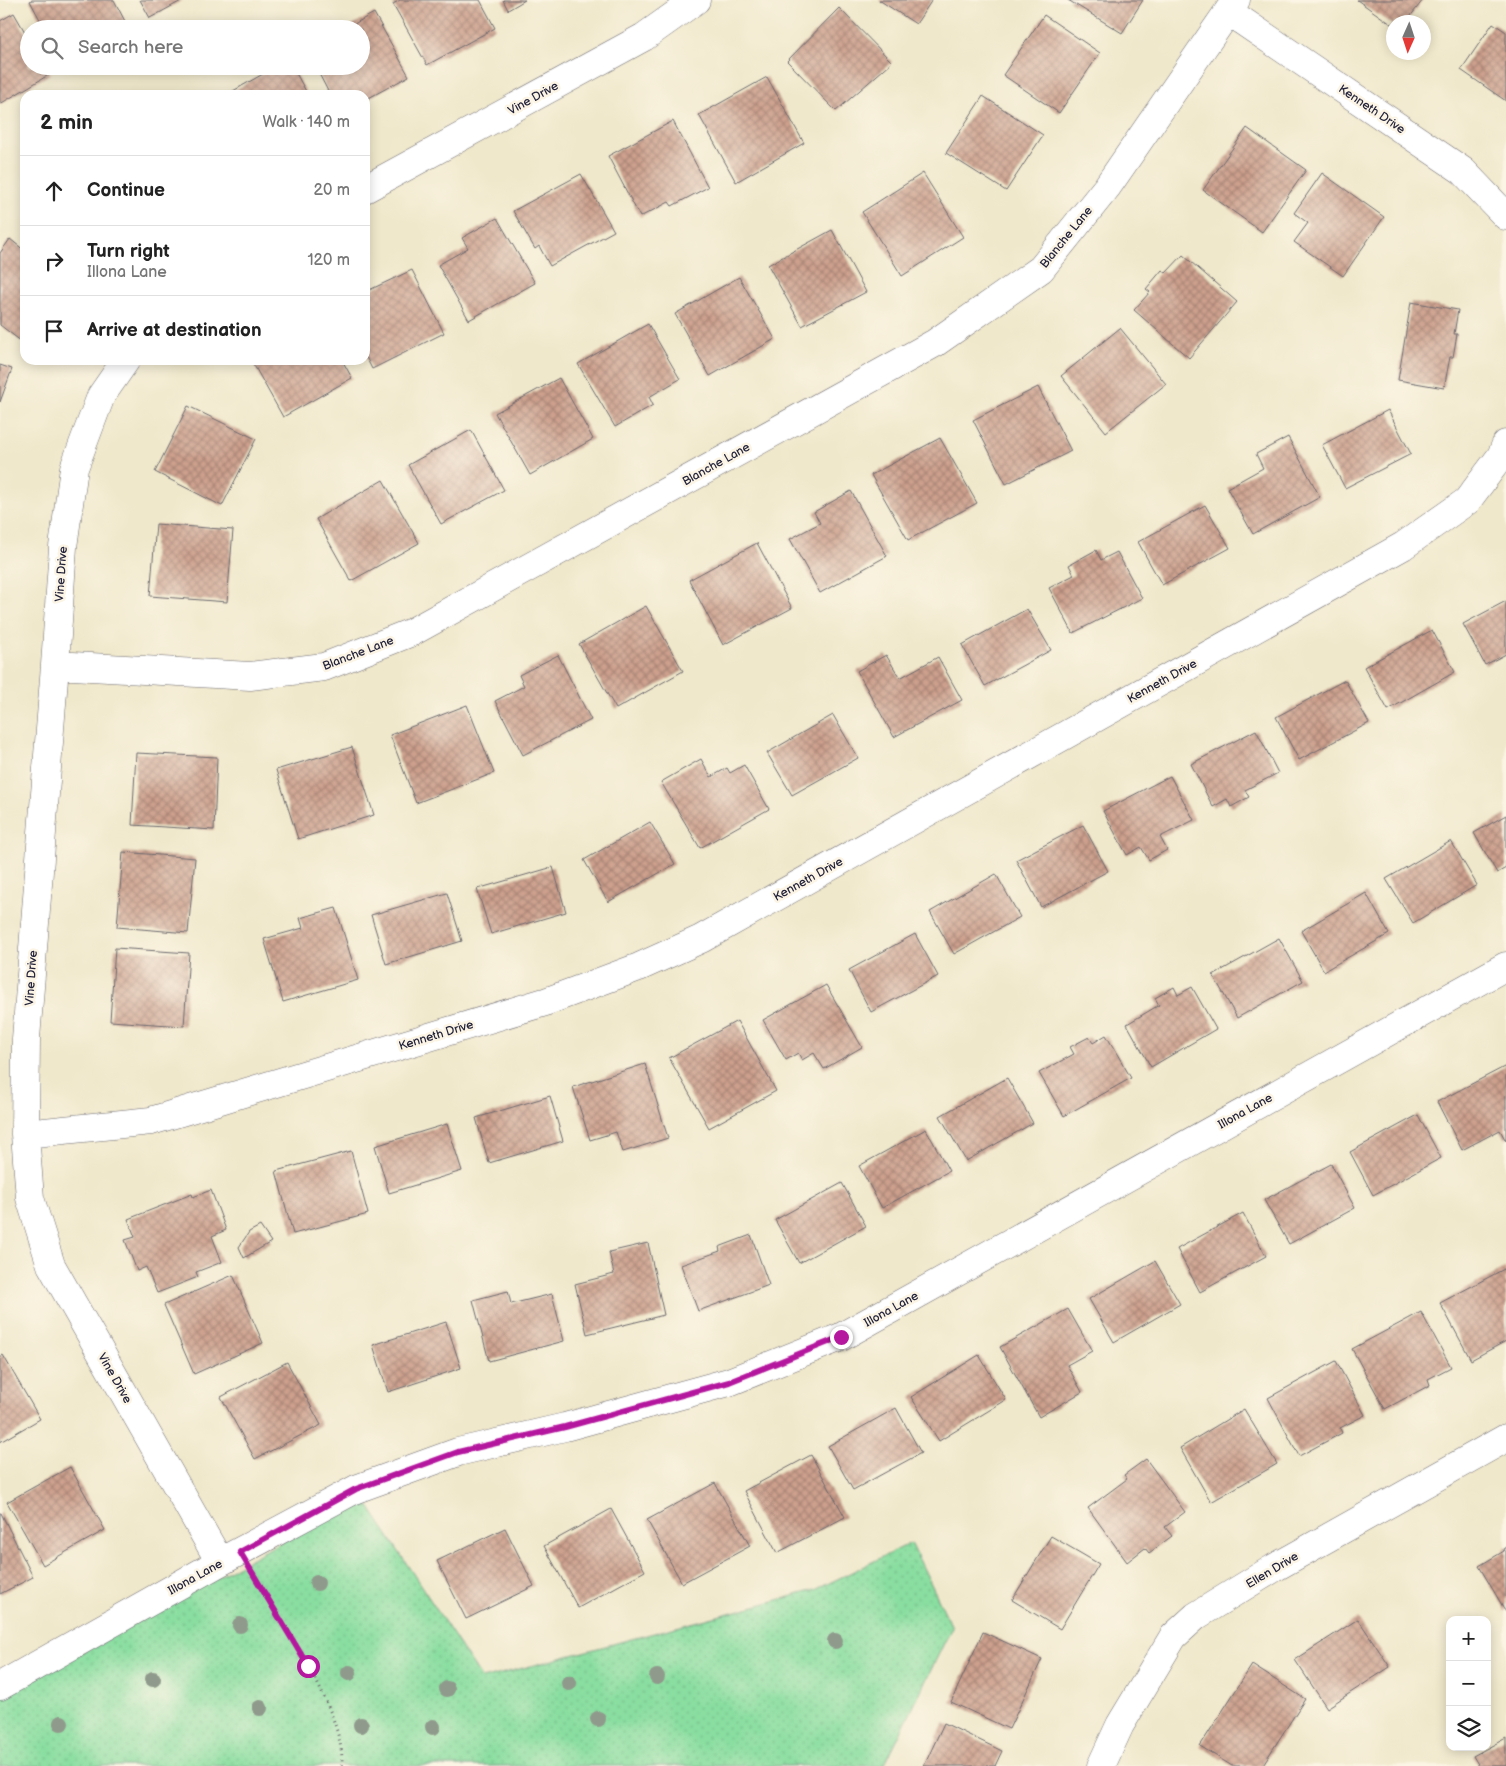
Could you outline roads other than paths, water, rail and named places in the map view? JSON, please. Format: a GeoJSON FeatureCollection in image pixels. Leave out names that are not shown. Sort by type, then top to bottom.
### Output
{"type":"FeatureCollection","features":[{"type":"Feature","properties":{"kind":"street","name":"Vine Drive"},"geometry":{"type":"LineString","coordinates":[[370,186],[644,37],[696,0]]}},
{"type":"Feature","properties":{"kind":"street","name":"Kenneth Drive"},"geometry":{"type":"LineString","coordinates":[[1232,6],[1463,171],[1506,216]]}},
{"type":"Feature","properties":{"kind":"street","name":"Blanche Lane"},"geometry":{"type":"LineString","coordinates":[[55,665],[250,676],[324,668],[412,632],[926,348],[1041,269],[1107,186],[1232,6]]}},
{"type":"Feature","properties":{"kind":"street","name":"Vine Drive"},"geometry":{"type":"LineString","coordinates":[[123,365],[101,396],[74,468],[63,547],[26,1039],[25,1134],[30,1198],[51,1266],[230,1557]]}},
{"type":"Feature","properties":{"kind":"street","name":"Kenneth Drive"},"geometry":{"type":"LineString","coordinates":[[25,1134],[151,1121],[545,1002],[639,967],[701,939],[1403,546],[1467,501],[1501,456],[1506,444]]}},
{"type":"Feature","properties":{"kind":"street","name":"Illona Lane"},"geometry":{"type":"LineString","coordinates":[[0,1686],[230,1557],[356,1489],[449,1456],[565,1427],[729,1382],[841,1337],[1506,966]]}},
{"type":"Feature","properties":{"kind":"street","name":"Ellen Drive"},"geometry":{"type":"LineString","coordinates":[[1101,1766],[1120,1725],[1173,1637],[1196,1616],[1274,1568],[1506,1438]]}}]}
